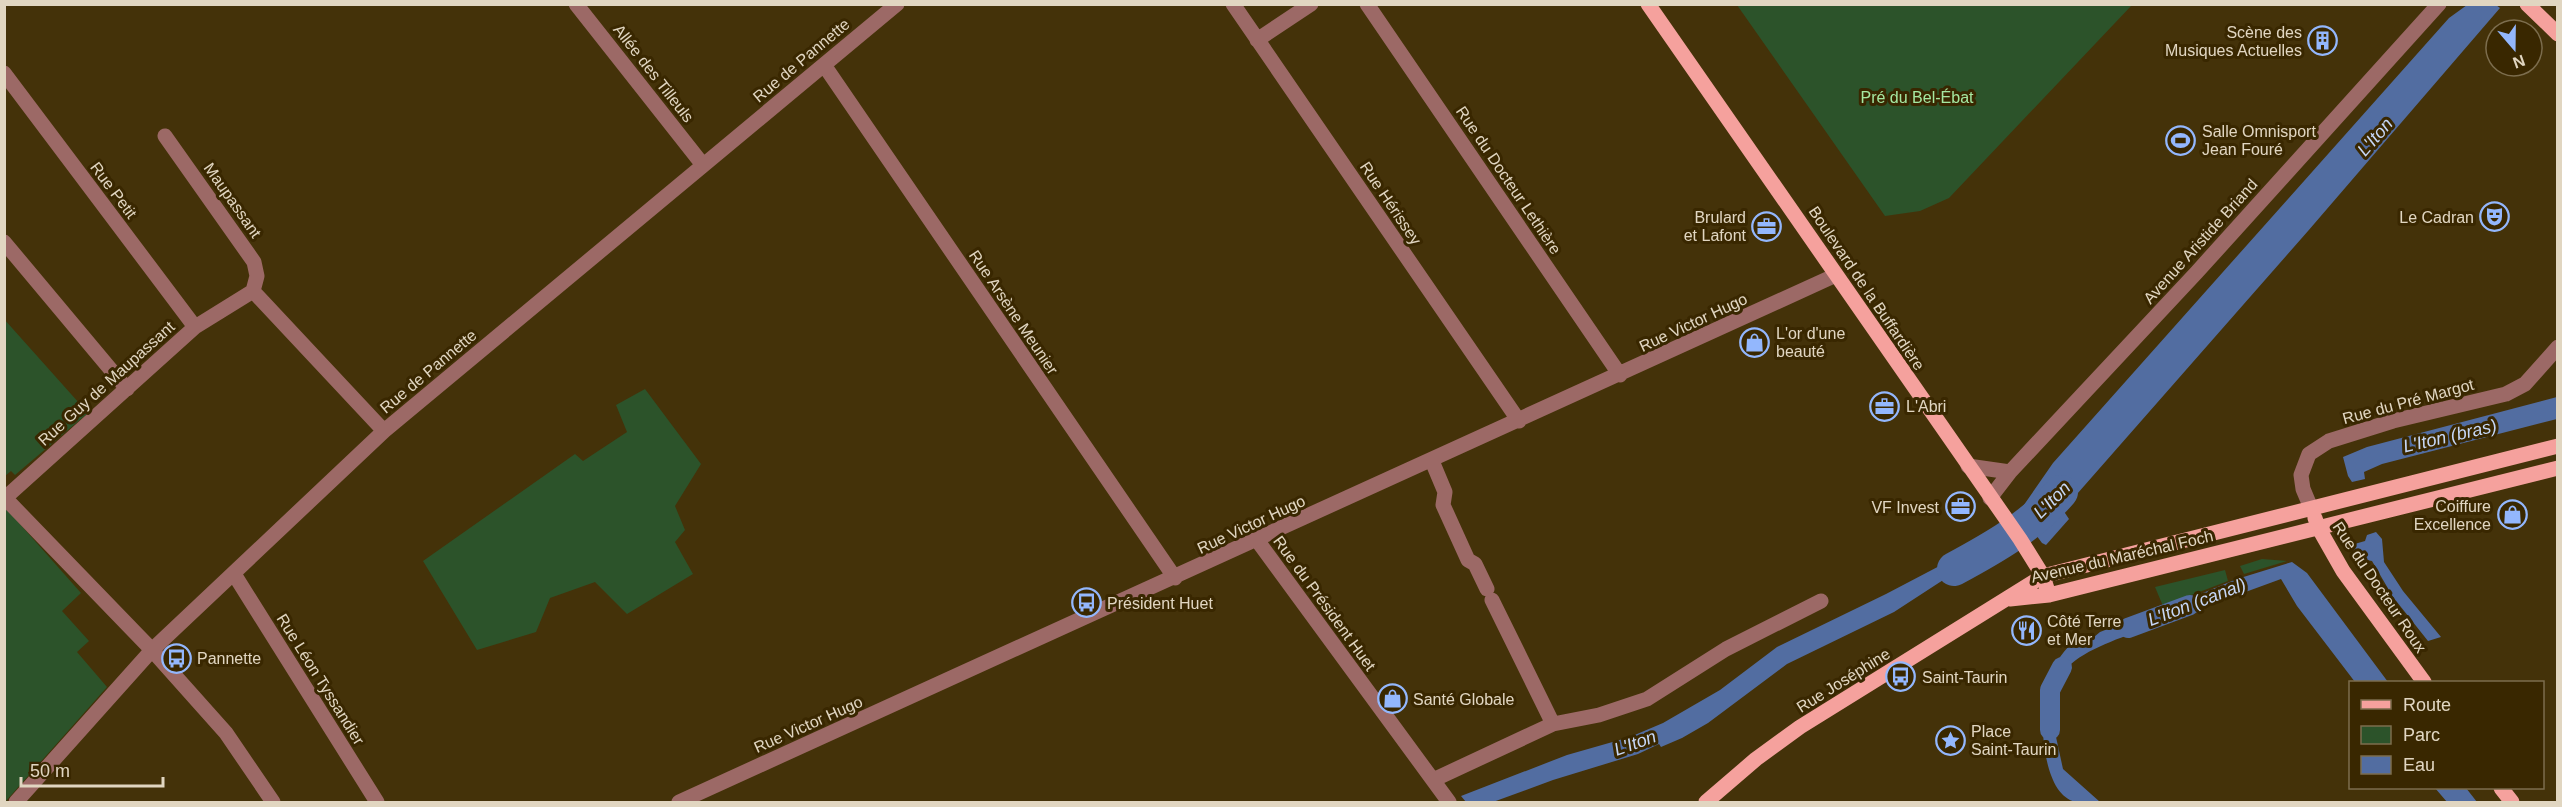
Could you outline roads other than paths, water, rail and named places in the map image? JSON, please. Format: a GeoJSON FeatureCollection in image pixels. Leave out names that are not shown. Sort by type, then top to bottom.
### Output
{"type":"FeatureCollection","features":[{"type":"Feature","properties":{"kind":"main road","name":"Boulevard de la Buffardière"},"geometry":{"type":"LineString","coordinates":[[1648,4],[2020,539],[2043,576],[2049,596]]}},
{"type":"Feature","properties":{"kind":"main road"},"geometry":{"type":"LineString","coordinates":[[2528,4],[2558,34]]}},
{"type":"Feature","properties":{"kind":"main road","name":"Avenue du Maréchal Foch"},"geometry":{"type":"LineString","coordinates":[[2007,599],[2043,576],[2558,446]]}},
{"type":"Feature","properties":{"kind":"main road","name":"Avenue du Maréchal Foch"},"geometry":{"type":"LineString","coordinates":[[2007,599],[2049,596],[2558,468]]}},
{"type":"Feature","properties":{"kind":"main road","name":"Rue du Docteur Roux"},"geometry":{"type":"LineString","coordinates":[[2312,508],[2318,527],[2343,571],[2423,681]]}},
{"type":"Feature","properties":{"kind":"main road","name":"Rue Joséphine"},"geometry":{"type":"LineString","coordinates":[[1706,802],[1756,759],[1800,727],[2007,599]]}},
{"type":"Feature","properties":{"kind":"main road"},"geometry":{"type":"LineString","coordinates":[[2502,789],[2512,802]]}},
{"type":"Feature","properties":{"kind":"street","name":"Allée des Tilleuls"},"geometry":{"type":"LineString","coordinates":[[576,4],[703,165]]}},
{"type":"Feature","properties":{"kind":"street","name":"Rue Hérissey"},"geometry":{"type":"LineString","coordinates":[[1233,4],[1519,421]]}},
{"type":"Feature","properties":{"kind":"street"},"geometry":{"type":"LineString","coordinates":[[1257,40],[1311,4]]}},
{"type":"Feature","properties":{"kind":"street","name":"Rue du Docteur Lethière"},"geometry":{"type":"LineString","coordinates":[[1367,4],[1620,375]]}},
{"type":"Feature","properties":{"kind":"street","name":"Avenue Aristide Briand"},"geometry":{"type":"LineString","coordinates":[[1990,498],[2010,472],[2197,272],[2439,4]]}},
{"type":"Feature","properties":{"kind":"street","name":"Rue de Pannette"},"geometry":{"type":"LineString","coordinates":[[16,802],[152,650],[384,431],[892,6]]}},
{"type":"Feature","properties":{"kind":"street","name":"Rue Arsène Meunier"},"geometry":{"type":"LineString","coordinates":[[824,65],[1175,578]]}},
{"type":"Feature","properties":{"kind":"street","name":"Rue Petit"},"geometry":{"type":"LineString","coordinates":[[4,74],[195,327]]}},
{"type":"Feature","properties":{"kind":"street","name":"Maupassant"},"geometry":{"type":"LineString","coordinates":[[165,136],[254,262],[257,276],[254,291]]}},
{"type":"Feature","properties":{"kind":"street"},"geometry":{"type":"LineString","coordinates":[[4,242],[127,389]]}},
{"type":"Feature","properties":{"kind":"street","name":"Rue Victor Hugo"},"geometry":{"type":"LineString","coordinates":[[679,802],[1432,461],[1836,275]]}},
{"type":"Feature","properties":{"kind":"street"},"geometry":{"type":"LineString","coordinates":[[254,291],[384,431]]}},
{"type":"Feature","properties":{"kind":"street","name":"Rue Guy de Maupassant"},"geometry":{"type":"LineString","coordinates":[[152,650],[5,498],[195,327],[254,291]]}},
{"type":"Feature","properties":{"kind":"street","name":"Rue du Pré Margot"},"geometry":{"type":"LineString","coordinates":[[2312,508],[2303,489],[2301,475],[2309,454],[2319,447],[2329,441],[2423,413],[2506,394],[2525,384],[2554,350]]}},
{"type":"Feature","properties":{"kind":"street"},"geometry":{"type":"LineString","coordinates":[[1432,461],[1445,492],[1443,505],[1468,560],[1475,564],[1553,724]]}},
{"type":"Feature","properties":{"kind":"street"},"geometry":{"type":"LineString","coordinates":[[1968,466],[2010,472]]}},
{"type":"Feature","properties":{"kind":"street","name":"Rue du Président Huet"},"geometry":{"type":"LineString","coordinates":[[1257,540],[1448,801]]}},
{"type":"Feature","properties":{"kind":"street","name":"Rue Léon Tyssandier"},"geometry":{"type":"LineString","coordinates":[[234,574],[377,802]]}},
{"type":"Feature","properties":{"kind":"street"},"geometry":{"type":"LineString","coordinates":[[1433,780],[1553,724],[1599,716],[1647,699],[1726,650],[1821,601]]}},
{"type":"Feature","properties":{"kind":"street"},"geometry":{"type":"LineString","coordinates":[[152,650],[226,733],[273,802]]}},
{"type":"Feature","properties":{"kind":"water"},"geometry":{"type":"Polygon","coordinates":[[[2467,5],[2496,5],[2500,8],[2491,18],[2484,18],[2484,27],[2063,510],[2069,519],[2046,545],[2042,543],[2019,512],[2053,463],[2449,18],[2467,5]]]}},
{"type":"Feature","properties":{"kind":"water","name":"L'Iton (bras)"},"geometry":{"type":"Polygon","coordinates":[[[2557,397],[2557,419],[2382,464],[2364,472],[2365,479],[2352,482],[2348,476],[2343,457],[2367,447],[2557,397]]]}},
{"type":"Feature","properties":{"kind":"water"},"geometry":{"type":"Polygon","coordinates":[[[2376,532],[2382,539],[2384,562],[2403,591],[2441,637],[2428,641],[2393,597],[2372,561],[2356,558],[2351,545],[2365,541],[2367,535],[2376,532]]]}},
{"type":"Feature","properties":{"kind":"water"},"geometry":{"type":"Polygon","coordinates":[[[1989,540],[1998,553],[1957,571],[1894,612],[1787,664],[1708,723],[1682,738],[1493,802],[1466,802],[1461,796],[1567,755],[1630,737],[1663,723],[1720,690],[1777,647],[1989,540]]]}},
{"type":"Feature","properties":{"kind":"water"},"geometry":{"type":"Polygon","coordinates":[[[2292,562],[2307,573],[2387,681],[2354,681],[2297,606],[2281,579],[2169,620],[2164,609],[2237,579],[2292,562]]]}},
{"type":"Feature","properties":{"kind":"water"},"geometry":{"type":"Polygon","coordinates":[[[2149,613],[2155,625],[2099,647],[2071,664],[2063,675],[2058,695],[2043,685],[2051,677],[2049,675],[2061,656],[2076,641],[2082,647],[2100,632],[2149,613]]]}},
{"type":"Feature","properties":{"kind":"water"},"geometry":{"type":"Polygon","coordinates":[[[2043,701],[2057,710],[2056,737],[2063,769],[2100,802],[2076,802],[2065,797],[2057,787],[2046,759],[2043,701]]]}},
{"type":"Feature","properties":{"kind":"water"},"geometry":{"type":"Polygon","coordinates":[[[2436,789],[2467,789],[2477,802],[2447,802],[2436,789]]]}},
{"type":"Feature","properties":{"kind":"waterway","name":"L'Iton"},"geometry":{"type":"LineString","coordinates":[[1954,569],[2025,526],[2061,492]]}},
{"type":"Feature","properties":{"kind":"waterway","name":"L'Iton (canal)"},"geometry":{"type":"LineString","coordinates":[[2128,628],[2190,605]]}},
{"type":"Feature","properties":{"kind":"waterway","name":"L'Iton (canal)"},"geometry":{"type":"LineString","coordinates":[[2050,730],[2050,690],[2062,667]]}},
{"type":"Feature","properties":{"kind":"place","name":"Scène des Musiques Actuelles"},"geometry":{"type":"Point","coordinates":[2323,41]}},
{"type":"Feature","properties":{"kind":"place","name":"Salle Omnisport Jean Fouré"},"geometry":{"type":"Point","coordinates":[2181,140]}},
{"type":"Feature","properties":{"kind":"place","name":"Le Cadran"},"geometry":{"type":"Point","coordinates":[2495,217]}},
{"type":"Feature","properties":{"kind":"place","name":"Brulard et Lafont"},"geometry":{"type":"Point","coordinates":[1767,226]}},
{"type":"Feature","properties":{"kind":"place","name":"L'or d'une beauté"},"geometry":{"type":"Point","coordinates":[1755,342]}},
{"type":"Feature","properties":{"kind":"place","name":"L'Abri"},"geometry":{"type":"Point","coordinates":[1885,406]}},
{"type":"Feature","properties":{"kind":"place","name":"VF Invest"},"geometry":{"type":"Point","coordinates":[1960,507]}},
{"type":"Feature","properties":{"kind":"place","name":"Coiffure Excellence"},"geometry":{"type":"Point","coordinates":[2512,515]}},
{"type":"Feature","properties":{"kind":"place","name":"Président Huet"},"geometry":{"type":"Point","coordinates":[1086,603]}},
{"type":"Feature","properties":{"kind":"place","name":"Côté Terre et Mer"},"geometry":{"type":"Point","coordinates":[2026,630]}},
{"type":"Feature","properties":{"kind":"place","name":"Pannette"},"geometry":{"type":"Point","coordinates":[176,658]}},
{"type":"Feature","properties":{"kind":"place","name":"Saint-Taurin"},"geometry":{"type":"Point","coordinates":[1901,677]}},
{"type":"Feature","properties":{"kind":"place","name":"Santé Globale"},"geometry":{"type":"Point","coordinates":[1392,699]}},
{"type":"Feature","properties":{"kind":"place","name":"Place Saint-Taurin"},"geometry":{"type":"Point","coordinates":[1950,740]}},
{"type":"Feature","properties":{"kind":"park label","name":"Pré du Bel-Ébat"},"geometry":{"type":"Point","coordinates":[1917,97]}}]}
